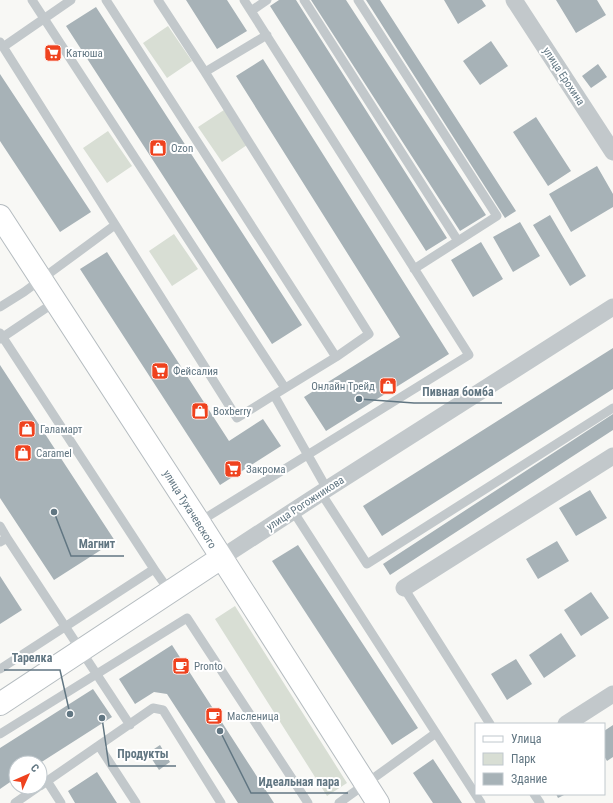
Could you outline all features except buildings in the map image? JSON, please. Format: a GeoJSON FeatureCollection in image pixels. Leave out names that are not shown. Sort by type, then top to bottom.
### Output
{"type":"FeatureCollection","features":[{"type":"Feature","properties":{"kind":"main road","name":"улица Тухачевского"},"geometry":{"type":"LineString","coordinates":[[0,216],[199,522],[378,803]]}},
{"type":"Feature","properties":{"kind":"main road","name":"улица Рогожникова"},"geometry":{"type":"LineString","coordinates":[[0,704],[221,558]]}},
{"type":"Feature","properties":{"kind":"street","name":"улица Ерохина"},"geometry":{"type":"LineString","coordinates":[[514,0],[613,152]]}},
{"type":"Feature","properties":{"kind":"street","name":"улица Рогожникова"},"geometry":{"type":"LineString","coordinates":[[221,558],[613,307]]}},
{"type":"Feature","properties":{"kind":"street"},"geometry":{"type":"LineString","coordinates":[[404,588],[613,456]]}},
{"type":"Feature","properties":{"kind":"street"},"geometry":{"type":"LineString","coordinates":[[568,723],[613,694]]}},
{"type":"Feature","properties":{"kind":"lane"},"geometry":{"type":"LineString","coordinates":[[32,0],[285,388]]}},
{"type":"Feature","properties":{"kind":"lane"},"geometry":{"type":"LineString","coordinates":[[71,0],[2,45],[237,418],[336,357],[369,334],[205,72],[158,0]]}},
{"type":"Feature","properties":{"kind":"lane"},"geometry":{"type":"LineString","coordinates":[[106,0],[336,357]]}},
{"type":"Feature","properties":{"kind":"lane"},"geometry":{"type":"LineString","coordinates":[[199,522],[469,355],[244,0]]}},
{"type":"Feature","properties":{"kind":"lane"},"geometry":{"type":"LineString","coordinates":[[251,11],[267,0]]}},
{"type":"Feature","properties":{"kind":"lane"},"geometry":{"type":"LineString","coordinates":[[304,0],[458,241]]}},
{"type":"Feature","properties":{"kind":"lane"},"geometry":{"type":"LineString","coordinates":[[358,0],[497,216],[414,269]]}},
{"type":"Feature","properties":{"kind":"lane"},"geometry":{"type":"LineString","coordinates":[[205,72],[267,35]]}},
{"type":"Feature","properties":{"kind":"lane"},"geometry":{"type":"LineString","coordinates":[[0,307],[41,280],[115,225]]}},
{"type":"Feature","properties":{"kind":"lane"},"geometry":{"type":"LineString","coordinates":[[55,301],[1,336],[170,593]]}},
{"type":"Feature","properties":{"kind":"lane"},"geometry":{"type":"LineString","coordinates":[[274,395],[308,455],[324,491],[368,564],[613,408]]}},
{"type":"Feature","properties":{"kind":"lane"},"geometry":{"type":"LineString","coordinates":[[293,511],[480,803]]}},
{"type":"Feature","properties":{"kind":"lane"},"geometry":{"type":"LineString","coordinates":[[0,526],[4,540],[65,626],[130,725]]}},
{"type":"Feature","properties":{"kind":"lane"},"geometry":{"type":"LineString","coordinates":[[0,669],[154,569]]}},
{"type":"Feature","properties":{"kind":"lane"},"geometry":{"type":"LineString","coordinates":[[404,588],[489,723]]}},
{"type":"Feature","properties":{"kind":"lane"},"geometry":{"type":"LineString","coordinates":[[0,734],[187,618],[308,803]]}},
{"type":"Feature","properties":{"kind":"lane"},"geometry":{"type":"LineString","coordinates":[[48,781],[153,708],[163,710],[221,803]]}},
{"type":"Feature","properties":{"kind":"lane"},"geometry":{"type":"LineString","coordinates":[[339,803],[436,733]]}},
{"type":"Feature","properties":{"kind":"lane"},"geometry":{"type":"LineString","coordinates":[[99,746],[136,803]]}},
{"type":"Feature","properties":{"kind":"lane"},"geometry":{"type":"LineString","coordinates":[[48,791],[61,803]]}},
{"type":"Feature","properties":{"kind":"lane"},"geometry":{"type":"LineString","coordinates":[[15,803],[27,795]]}},
{"type":"Feature","properties":{"kind":"green space"},"geometry":{"type":"Polygon","coordinates":[[[168,26],[192,61],[167,78],[143,43],[168,26]]]}},
{"type":"Feature","properties":{"kind":"green space"},"geometry":{"type":"Polygon","coordinates":[[[224,110],[247,145],[222,162],[198,127],[224,110]]]}},
{"type":"Feature","properties":{"kind":"green space"},"geometry":{"type":"Polygon","coordinates":[[[108,131],[132,166],[107,183],[83,148],[108,131]]]}},
{"type":"Feature","properties":{"kind":"green space"},"geometry":{"type":"Polygon","coordinates":[[[174,234],[198,269],[172,286],[149,251],[174,234]]]}},
{"type":"Feature","properties":{"kind":"green space"},"geometry":{"type":"Polygon","coordinates":[[[235,606],[347,783],[327,796],[215,619],[235,606]]]}},
{"type":"Feature","properties":{"kind":"place","name":"Катюша"},"geometry":{"type":"Point","coordinates":[53,53]}},
{"type":"Feature","properties":{"kind":"place","name":"Ozon"},"geometry":{"type":"Point","coordinates":[158,148]}},
{"type":"Feature","properties":{"kind":"place","name":"Фейсалия"},"geometry":{"type":"Point","coordinates":[160,371]}},
{"type":"Feature","properties":{"kind":"place","name":"Онлайн Трейд"},"geometry":{"type":"Point","coordinates":[388,386]}},
{"type":"Feature","properties":{"kind":"place","name":"Пивная бомба"},"geometry":{"type":"Point","coordinates":[359,399]}},
{"type":"Feature","properties":{"kind":"place","name":"Boxberry"},"geometry":{"type":"Point","coordinates":[200,411]}},
{"type":"Feature","properties":{"kind":"place","name":"Галамарт"},"geometry":{"type":"Point","coordinates":[27,429]}},
{"type":"Feature","properties":{"kind":"place","name":"Caramel"},"geometry":{"type":"Point","coordinates":[23,453]}},
{"type":"Feature","properties":{"kind":"place","name":"Закрома"},"geometry":{"type":"Point","coordinates":[233,469]}},
{"type":"Feature","properties":{"kind":"place","name":"Магнит"},"geometry":{"type":"Point","coordinates":[54,512]}},
{"type":"Feature","properties":{"kind":"place","name":"Pronto"},"geometry":{"type":"Point","coordinates":[181,666]}},
{"type":"Feature","properties":{"kind":"place","name":"Тарелка"},"geometry":{"type":"Point","coordinates":[70,714]}},
{"type":"Feature","properties":{"kind":"place","name":"Масленица"},"geometry":{"type":"Point","coordinates":[214,716]}},
{"type":"Feature","properties":{"kind":"place","name":"Продукты"},"geometry":{"type":"Point","coordinates":[102,718]}},
{"type":"Feature","properties":{"kind":"place","name":"Идеальная пара"},"geometry":{"type":"Point","coordinates":[220,731]}}]}
